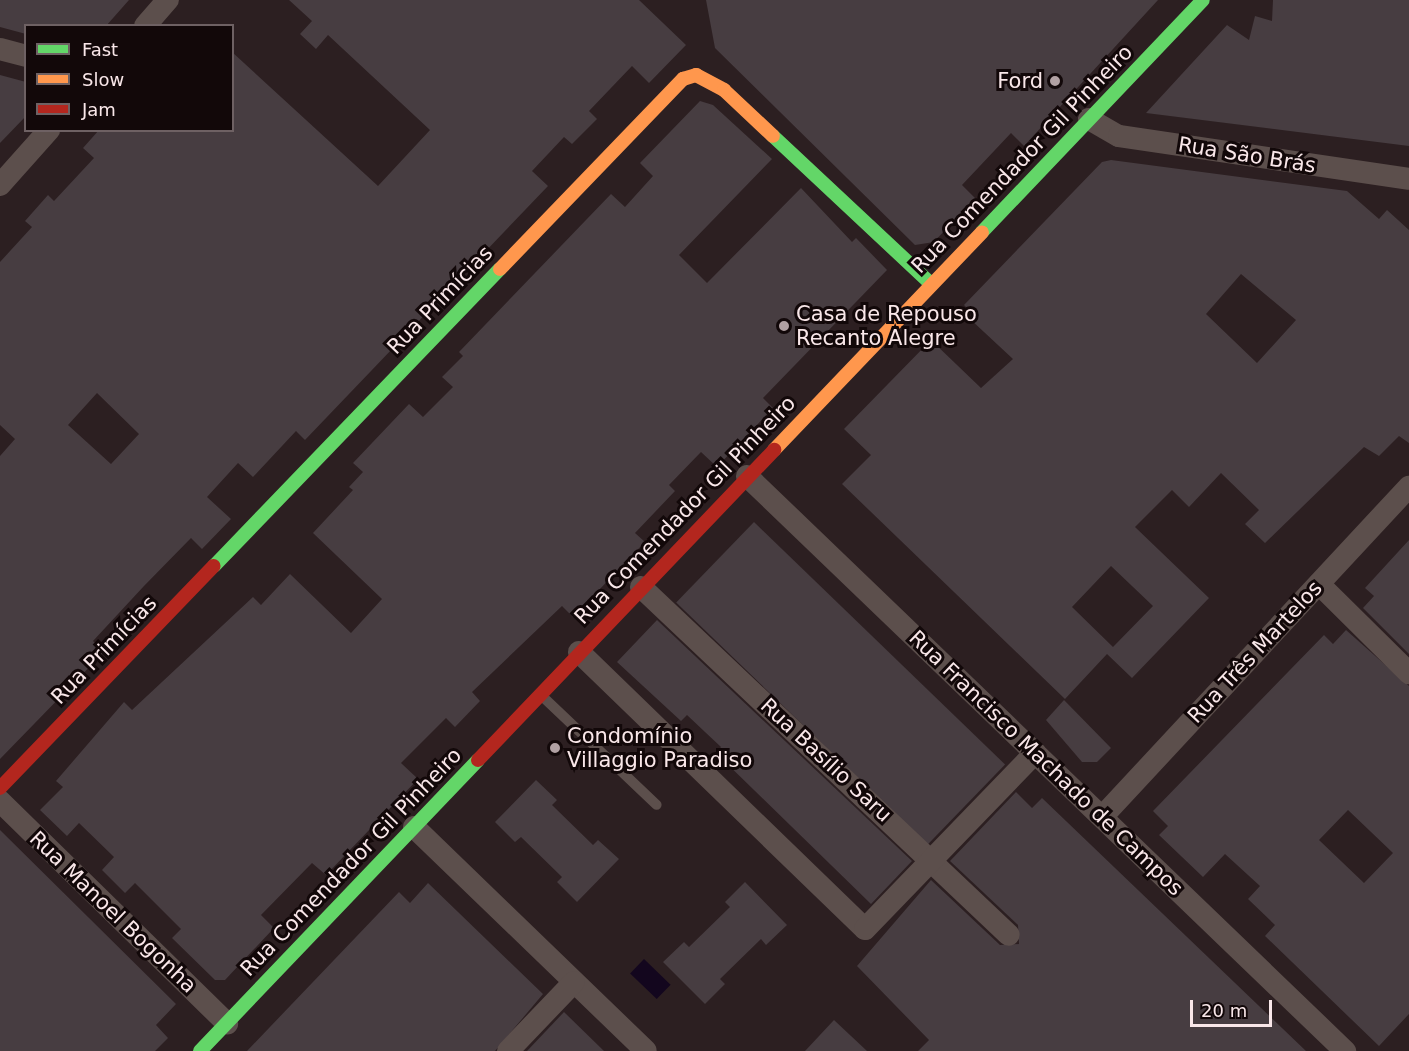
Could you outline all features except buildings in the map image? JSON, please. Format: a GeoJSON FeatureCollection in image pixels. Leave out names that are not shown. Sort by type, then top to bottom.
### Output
{"type":"FeatureCollection","features":[{"type":"Feature","properties":{"kind":"street"},"geometry":{"type":"LineString","coordinates":[[147,24],[168,0]]}},
{"type":"Feature","properties":{"kind":"street","name":"Rua Comendador Gil Pinheiro"},"geometry":{"type":"LineString","coordinates":[[200,1051],[1203,0]]}},
{"type":"Feature","properties":{"kind":"street"},"geometry":{"type":"LineString","coordinates":[[0,48],[24,55]]}},
{"type":"Feature","properties":{"kind":"street","name":"Rua Primícias"},"geometry":{"type":"LineString","coordinates":[[0,788],[682,79],[696,75],[724,90],[931,284]]}},
{"type":"Feature","properties":{"kind":"street","name":"Rua São Brás"},"geometry":{"type":"LineString","coordinates":[[1089,119],[1119,136],[1409,179]]}},
{"type":"Feature","properties":{"kind":"street"},"geometry":{"type":"LineString","coordinates":[[0,185],[47,132]]}},
{"type":"Feature","properties":{"kind":"street","name":"Rua Francisco Machado de Campos"},"geometry":{"type":"LineString","coordinates":[[747,476],[1345,1051]]}},
{"type":"Feature","properties":{"kind":"street","name":"Rua Três Martelos"},"geometry":{"type":"LineString","coordinates":[[1102,817],[1409,487]]}},
{"type":"Feature","properties":{"kind":"street"},"geometry":{"type":"LineString","coordinates":[[1319,584],[1409,673]]}},
{"type":"Feature","properties":{"kind":"street","name":"Rua Basílio Saru"},"geometry":{"type":"LineString","coordinates":[[641,587],[1009,935]]}},
{"type":"Feature","properties":{"kind":"street"},"geometry":{"type":"LineString","coordinates":[[579,652],[867,929],[1035,753]]}},
{"type":"Feature","properties":{"kind":"street","name":"Rua Manoel Bogonha"},"geometry":{"type":"LineString","coordinates":[[0,801],[227,1023]]}},
{"type":"Feature","properties":{"kind":"street"},"geometry":{"type":"LineString","coordinates":[[414,827],[646,1051]]}},
{"type":"Feature","properties":{"kind":"street"},"geometry":{"type":"LineString","coordinates":[[508,1051],[574,982]]}},
{"type":"Feature","properties":{"kind":"lane"},"geometry":{"type":"LineString","coordinates":[[540,694],[657,805]]}},
{"type":"Feature","properties":{"kind":"shaded area"},"geometry":{"type":"Polygon","coordinates":[[[644,959],[671,985],[657,999],[630,973],[644,959]]]}},
{"type":"Feature","properties":{"kind":"traffic: fast"},"geometry":{"type":"LineString","coordinates":[[982,232],[1203,0]]}},
{"type":"Feature","properties":{"kind":"traffic: fast"},"geometry":{"type":"LineString","coordinates":[[773,136],[931,284]]}},
{"type":"Feature","properties":{"kind":"traffic: fast"},"geometry":{"type":"LineString","coordinates":[[214,566],[500,269]]}},
{"type":"Feature","properties":{"kind":"traffic: fast"},"geometry":{"type":"LineString","coordinates":[[200,1051],[478,760]]}},
{"type":"Feature","properties":{"kind":"traffic: slow"},"geometry":{"type":"LineString","coordinates":[[500,269],[683,79],[696,75],[724,90],[773,136]]}},
{"type":"Feature","properties":{"kind":"traffic: slow"},"geometry":{"type":"LineString","coordinates":[[774,450],[982,232]]}},
{"type":"Feature","properties":{"kind":"traffic: jam"},"geometry":{"type":"LineString","coordinates":[[478,760],[774,450]]}},
{"type":"Feature","properties":{"kind":"traffic: jam"},"geometry":{"type":"LineString","coordinates":[[0,788],[214,566]]}},
{"type":"Feature","properties":{"kind":"place","name":"Ford"},"geometry":{"type":"Point","coordinates":[1055,81]}},
{"type":"Feature","properties":{"kind":"place","name":"Casa de Repouso Recanto Alegre"},"geometry":{"type":"Point","coordinates":[784,326]}},
{"type":"Feature","properties":{"kind":"place","name":"Condomínio Villaggio Paradiso"},"geometry":{"type":"Point","coordinates":[555,748]}}]}
